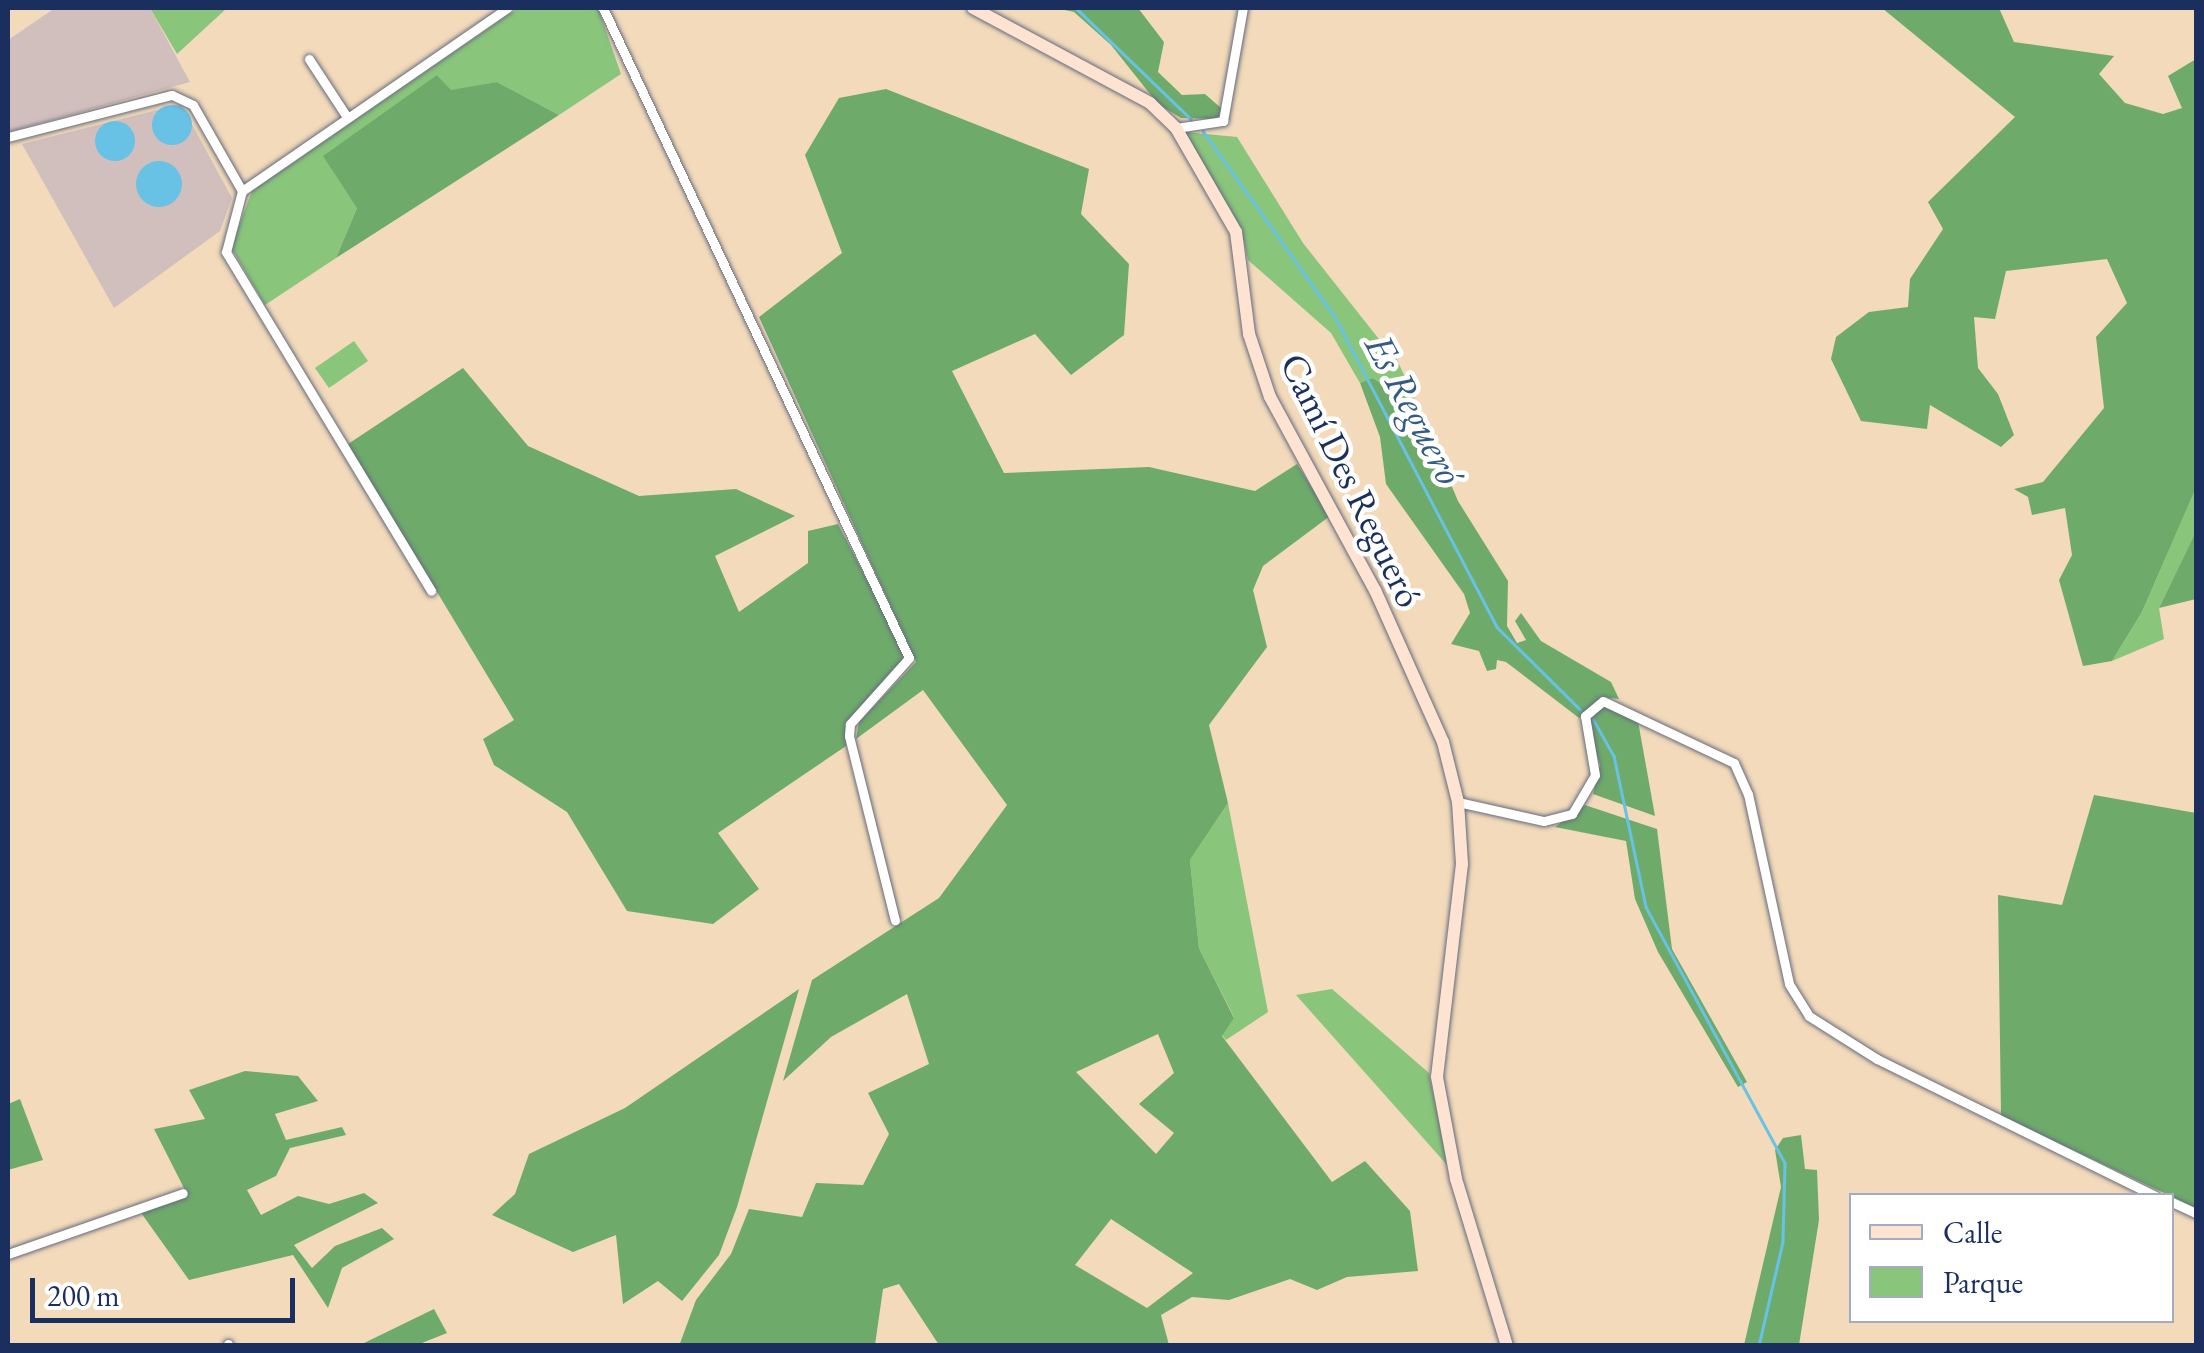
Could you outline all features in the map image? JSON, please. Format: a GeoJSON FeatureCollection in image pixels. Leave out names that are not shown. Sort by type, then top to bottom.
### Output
{"type":"FeatureCollection","features":[{"type":"Feature","properties":{"kind":"street"},"geometry":{"type":"LineString","coordinates":[[431,591],[226,252],[242,190],[507,8]]}},
{"type":"Feature","properties":{"kind":"street"},"geometry":{"type":"LineString","coordinates":[[603,8],[909,658],[850,724],[848,736],[896,920]]}},
{"type":"Feature","properties":{"kind":"street","name":"Camí Des Regueró"},"geometry":{"type":"LineString","coordinates":[[972,8],[1150,104],[1176,128],[1236,232],[1249,334],[1270,396],[1375,590],[1442,742],[1458,802],[1462,864],[1437,1077],[1456,1179],[1507,1346]]}},
{"type":"Feature","properties":{"kind":"street"},"geometry":{"type":"LineString","coordinates":[[1176,128],[1222,121],[1242,8]]}},
{"type":"Feature","properties":{"kind":"street"},"geometry":{"type":"LineString","coordinates":[[309,59],[348,117]]}},
{"type":"Feature","properties":{"kind":"street"},"geometry":{"type":"LineString","coordinates":[[8,137],[172,95],[193,105],[242,190]]}},
{"type":"Feature","properties":{"kind":"street"},"geometry":{"type":"LineString","coordinates":[[1458,802],[1544,822],[1572,814],[1594,782],[1583,722],[1599,701],[1734,763],[1748,794],[1789,984],[1809,1016],[1877,1060],[2150,1193]]}},
{"type":"Feature","properties":{"kind":"street"},"geometry":{"type":"LineString","coordinates":[[8,1254],[183,1193]]}},
{"type":"Feature","properties":{"kind":"shaded area"},"geometry":{"type":"Polygon","coordinates":[[[55,8],[150,8],[190,82],[8,132],[8,40],[55,8]]]}},
{"type":"Feature","properties":{"kind":"shaded area"},"geometry":{"type":"Polygon","coordinates":[[[181,104],[232,198],[220,231],[114,308],[22,144],[181,104]]]}},
{"type":"Feature","properties":{"kind":"green space"},"geometry":{"type":"Polygon","coordinates":[[[150,8],[227,8],[177,54],[150,8]]]}},
{"type":"Feature","properties":{"kind":"green space"},"geometry":{"type":"Polygon","coordinates":[[[518,8],[598,8],[621,74],[559,115],[497,82],[451,91],[437,75],[357,208],[336,258],[265,305],[231,247],[252,191],[518,8]]]}},
{"type":"Feature","properties":{"kind":"green space"},"geometry":{"type":"Polygon","coordinates":[[[1055,8],[1138,8],[1164,42],[1158,72],[1182,95],[1205,94],[1221,108],[1218,119],[1181,118],[1158,104],[1111,45],[1074,12],[1055,8]]]}},
{"type":"Feature","properties":{"kind":"green space"},"geometry":{"type":"Polygon","coordinates":[[[1882,8],[1999,8],[2014,42],[2114,56],[2099,74],[2125,103],[2163,114],[2182,108],[2168,76],[2196,59],[2196,488],[2142,612],[2112,661],[2083,666],[2059,580],[2072,555],[2065,508],[2032,515],[2028,497],[2014,489],[2043,482],[2104,408],[2096,337],[2127,303],[2107,259],[2006,271],[1995,319],[1974,317],[1978,368],[1998,394],[2014,435],[2001,447],[1930,405],[1927,429],[1861,421],[1831,359],[1836,337],[1869,312],[1908,307],[1910,279],[1943,229],[1928,202],[2015,117],[1882,8]]]}},
{"type":"Feature","properties":{"kind":"green space"},"geometry":{"type":"Polygon","coordinates":[[[437,75],[451,90],[497,82],[559,115],[336,258],[357,208],[323,156],[437,75]]]}},
{"type":"Feature","properties":{"kind":"green space"},"geometry":{"type":"Polygon","coordinates":[[[886,89],[1089,169],[1081,214],[1129,264],[1124,335],[1071,375],[1035,334],[952,371],[1004,473],[1149,467],[1255,491],[1297,464],[1330,516],[1263,566],[1253,590],[1267,647],[1209,725],[1228,803],[1190,860],[1199,948],[1234,1018],[1222,1036],[1332,1182],[1365,1161],[1410,1211],[1418,1271],[1347,1277],[1317,1290],[1290,1279],[1229,1300],[1192,1297],[1161,1315],[1169,1345],[939,1345],[899,1284],[883,1289],[875,1345],[679,1346],[696,1300],[731,1254],[749,1209],[802,1217],[816,1183],[863,1185],[889,1134],[868,1093],[929,1064],[907,994],[831,1037],[783,1081],[812,980],[939,898],[1007,805],[923,690],[856,739],[859,722],[916,662],[759,317],[842,253],[805,155],[839,98],[886,89]],[[1158,1034],[1076,1072],[1156,1154],[1174,1133],[1139,1104],[1174,1073],[1158,1034]],[[1111,1219],[1075,1265],[1147,1308],[1193,1273],[1111,1219]]]}},
{"type":"Feature","properties":{"kind":"green space"},"geometry":{"type":"Polygon","coordinates":[[[1185,132],[1237,137],[1303,243],[1386,348],[1391,346],[1416,402],[1372,378],[1360,383],[1331,333],[1248,260],[1244,241],[1185,132]]]}},
{"type":"Feature","properties":{"kind":"green space"},"geometry":{"type":"Polygon","coordinates":[[[354,341],[368,361],[329,388],[315,368],[354,341]]]}},
{"type":"Feature","properties":{"kind":"green space"},"geometry":{"type":"Polygon","coordinates":[[[463,368],[528,446],[639,496],[736,489],[795,516],[715,556],[739,612],[808,563],[808,531],[838,524],[903,649],[902,663],[845,725],[846,746],[718,833],[759,889],[713,924],[627,911],[567,812],[494,765],[483,739],[514,720],[348,444],[463,368]]]}},
{"type":"Feature","properties":{"kind":"green space"},"geometry":{"type":"Polygon","coordinates":[[[1372,378],[1416,402],[1458,501],[1508,581],[1507,626],[1517,643],[1526,640],[1515,621],[1521,613],[1541,641],[1611,682],[1619,699],[1601,697],[1579,718],[1506,662],[1497,660],[1496,669],[1487,671],[1479,651],[1451,644],[1470,613],[1464,594],[1386,484],[1380,437],[1360,383],[1372,378]]]}},
{"type":"Feature","properties":{"kind":"green space"},"geometry":{"type":"Polygon","coordinates":[[[2196,488],[2196,531],[2159,608],[2164,639],[2112,661],[2142,612],[2196,488]]]}},
{"type":"Feature","properties":{"kind":"green space"},"geometry":{"type":"Polygon","coordinates":[[[2196,531],[2196,599],[2159,608],[2196,531]]]}},
{"type":"Feature","properties":{"kind":"green space"},"geometry":{"type":"Polygon","coordinates":[[[1602,705],[1638,721],[1655,816],[1593,794],[1600,765],[1588,724],[1602,705]]]}},
{"type":"Feature","properties":{"kind":"green space"},"geometry":{"type":"Polygon","coordinates":[[[2094,795],[2196,813],[2196,1208],[2174,1198],[2174,1193],[2164,1193],[2001,1116],[1998,895],[2062,905],[2094,795]]]}},
{"type":"Feature","properties":{"kind":"green space"},"geometry":{"type":"Polygon","coordinates":[[[1228,803],[1268,1012],[1226,1040],[1222,1035],[1234,1017],[1199,948],[1190,860],[1228,803]]]}},
{"type":"Feature","properties":{"kind":"green space"},"geometry":{"type":"Polygon","coordinates":[[[1585,805],[1657,829],[1672,949],[1747,1082],[1738,1087],[1658,952],[1635,899],[1626,841],[1555,827],[1585,805]]]}},
{"type":"Feature","properties":{"kind":"green space"},"geometry":{"type":"Polygon","coordinates":[[[799,989],[737,1207],[719,1255],[682,1301],[658,1281],[623,1304],[616,1235],[573,1252],[492,1215],[515,1194],[529,1154],[625,1108],[799,989]]]}},
{"type":"Feature","properties":{"kind":"green space"},"geometry":{"type":"Polygon","coordinates":[[[1332,989],[1429,1073],[1448,1166],[1296,995],[1332,989]]]}},
{"type":"Feature","properties":{"kind":"green space"},"geometry":{"type":"Polygon","coordinates":[[[245,1071],[298,1076],[318,1101],[275,1114],[286,1140],[342,1127],[346,1135],[290,1148],[276,1176],[247,1190],[261,1215],[298,1196],[329,1204],[364,1193],[378,1203],[294,1245],[312,1268],[335,1246],[382,1228],[394,1239],[342,1268],[328,1308],[293,1255],[189,1280],[139,1210],[187,1194],[154,1129],[205,1119],[189,1090],[245,1071]]]}},
{"type":"Feature","properties":{"kind":"green space"},"geometry":{"type":"Polygon","coordinates":[[[20,1099],[43,1160],[8,1170],[8,1104],[20,1099]]]}},
{"type":"Feature","properties":{"kind":"green space"},"geometry":{"type":"Polygon","coordinates":[[[1801,1135],[1805,1169],[1817,1170],[1819,1220],[1799,1345],[1744,1345],[1781,1187],[1775,1150],[1783,1138],[1801,1135]]]}},
{"type":"Feature","properties":{"kind":"green space"},"geometry":{"type":"Polygon","coordinates":[[[434,1309],[447,1333],[417,1345],[360,1345],[434,1309]]]}},
{"type":"Feature","properties":{"kind":"water"},"geometry":{"type":"Polygon","coordinates":[[[172,105],[186,111],[192,125],[186,139],[172,145],[158,139],[152,125],[158,111],[172,105]]]}},
{"type":"Feature","properties":{"kind":"water"},"geometry":{"type":"Polygon","coordinates":[[[115,121],[129,127],[135,141],[129,155],[115,161],[101,155],[95,141],[101,127],[115,121]]]}},
{"type":"Feature","properties":{"kind":"water"},"geometry":{"type":"Polygon","coordinates":[[[159,161],[175,168],[182,184],[175,200],[159,207],[143,200],[136,184],[143,168],[159,161]]]}},
{"type":"Feature","properties":{"kind":"waterway","name":"Es Regueró"},"geometry":{"type":"LineString","coordinates":[[1076,8],[1191,119]]}},
{"type":"Feature","properties":{"kind":"waterway","name":"Es Regueró"},"geometry":{"type":"LineString","coordinates":[[1203,131],[1334,315],[1497,627],[1580,709]]}},
{"type":"Feature","properties":{"kind":"waterway","name":"Es Regueró"},"geometry":{"type":"LineString","coordinates":[[1592,717],[1614,756],[1646,907],[1785,1163],[1783,1242],[1759,1346]]}}]}
